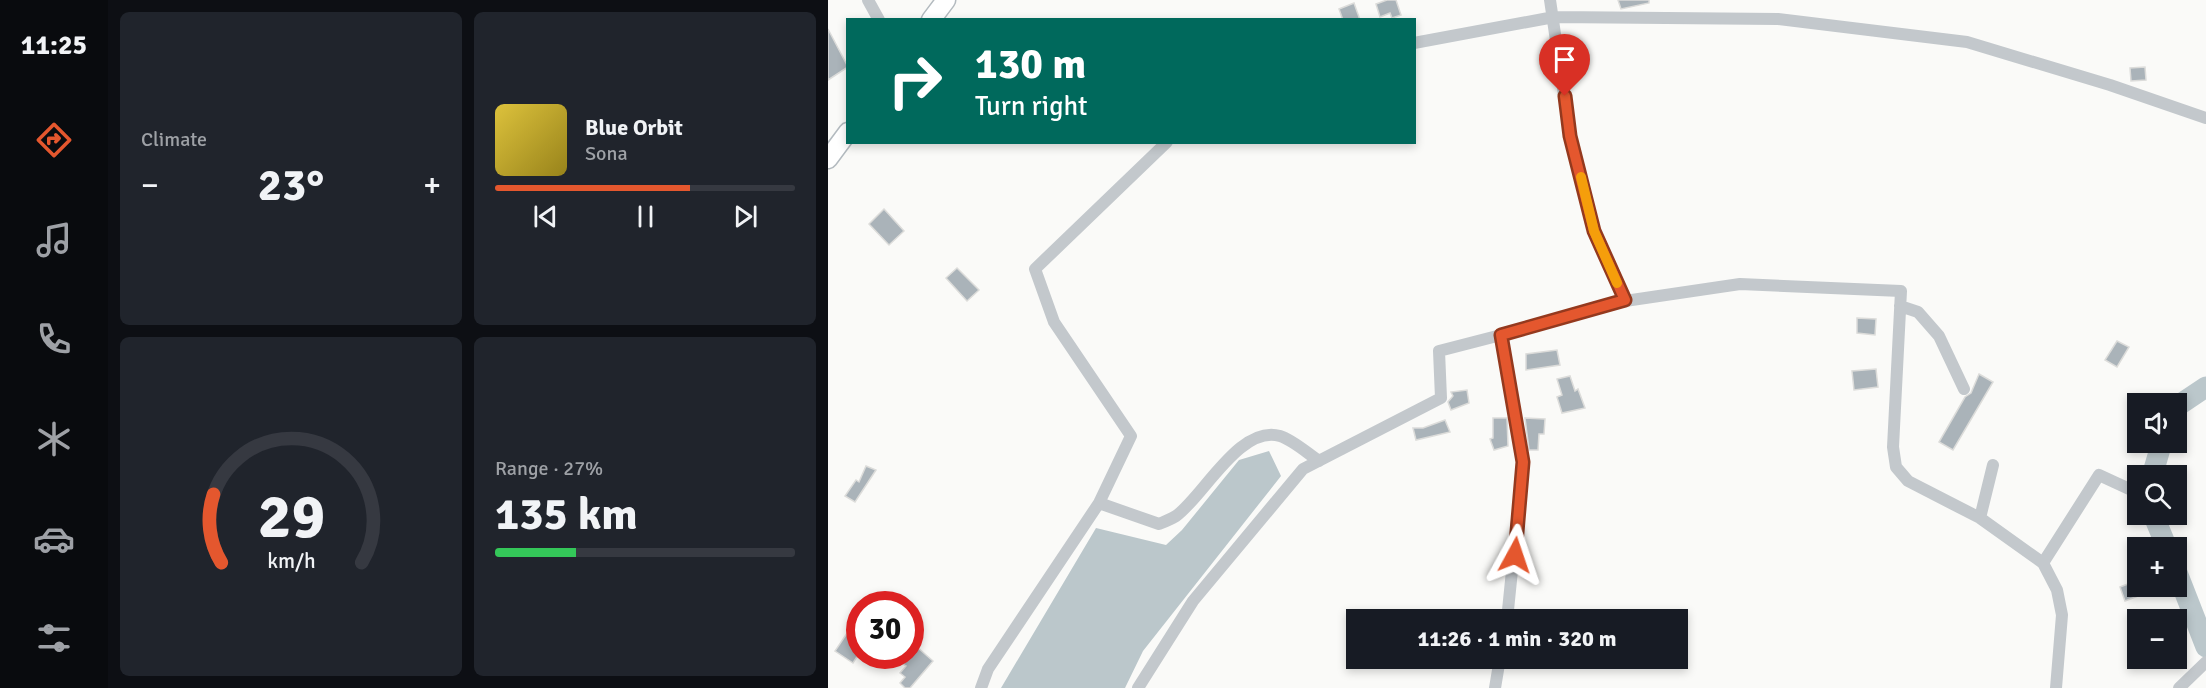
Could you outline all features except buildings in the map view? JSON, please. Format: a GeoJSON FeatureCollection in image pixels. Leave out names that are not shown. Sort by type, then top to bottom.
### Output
{"type":"FeatureCollection","features":[{"type":"Feature","properties":{"kind":"street"},"geometry":{"type":"LineString","coordinates":[[868,0],[878,18]]}},
{"type":"Feature","properties":{"kind":"street"},"geometry":{"type":"LineString","coordinates":[[932,18],[946,0]]}},
{"type":"Feature","properties":{"kind":"street"},"geometry":{"type":"LineString","coordinates":[[1550,0],[1570,136],[1594,231],[1625,300]]}},
{"type":"Feature","properties":{"kind":"street"},"geometry":{"type":"LineString","coordinates":[[1416,44],[1554,17],[1778,19],[1966,42],[2110,85],[2206,118]]}},
{"type":"Feature","properties":{"kind":"street"},"geometry":{"type":"LineString","coordinates":[[828,159],[846,135]]}},
{"type":"Feature","properties":{"kind":"street"},"geometry":{"type":"LineString","coordinates":[[981,688],[988,669],[1099,503],[1131,436],[1054,322],[1035,269],[1165,144]]}},
{"type":"Feature","properties":{"kind":"street"},"geometry":{"type":"LineString","coordinates":[[1138,688],[1193,601],[1303,469],[1441,398],[1439,351],[1625,300],[1740,284],[1901,291],[1893,447],[1896,467],[1908,481],[1980,518],[2043,563],[2057,590],[2062,615],[2056,688]]}},
{"type":"Feature","properties":{"kind":"street"},"geometry":{"type":"LineString","coordinates":[[1900,306],[1918,312],[1939,336],[1964,388]]}},
{"type":"Feature","properties":{"kind":"street"},"geometry":{"type":"LineString","coordinates":[[1501,335],[1523,462],[1508,609]]}},
{"type":"Feature","properties":{"kind":"street"},"geometry":{"type":"LineString","coordinates":[[1099,503],[1159,524],[1177,516],[1220,468],[1249,442],[1270,434],[1282,436],[1319,461]]}},
{"type":"Feature","properties":{"kind":"street"},"geometry":{"type":"LineString","coordinates":[[1980,518],[1993,465]]}},
{"type":"Feature","properties":{"kind":"street"},"geometry":{"type":"LineString","coordinates":[[2043,563],[2098,475],[2127,488]]}},
{"type":"Feature","properties":{"kind":"street"},"geometry":{"type":"LineString","coordinates":[[2179,688],[2206,662]]}},
{"type":"Feature","properties":{"kind":"street"},"geometry":{"type":"LineString","coordinates":[[1495,688],[1498,669]]}},
{"type":"Feature","properties":{"kind":"shaded area"},"geometry":{"type":"Polygon","coordinates":[[[1269,451],[1281,476],[1143,651],[1125,688],[1001,688],[1096,528],[1166,545],[1182,530],[1239,460],[1269,451]]]}},
{"type":"Feature","properties":{"kind":"waterway"},"geometry":{"type":"LineString","coordinates":[[2187,400],[2206,387]]}},
{"type":"Feature","properties":{"kind":"waterway"},"geometry":{"type":"LineString","coordinates":[[2155,465],[2159,453]]}},
{"type":"Feature","properties":{"kind":"waterway"},"geometry":{"type":"LineString","coordinates":[[2158,525],[2162,537]]}},
{"type":"Feature","properties":{"kind":"waterway"},"geometry":{"type":"LineString","coordinates":[[2187,597],[2206,647]]}},
{"type":"Feature","properties":{"kind":"slow traffic"},"geometry":{"type":"LineString","coordinates":[[1581,177],[1594,231],[1617,283]]}},
{"type":"Feature","properties":{"kind":"route"},"geometry":{"type":"LineString","coordinates":[[1515,555],[1523,462],[1501,335],[1579,311],[1625,300],[1594,231],[1570,136],[1565,96]]}}]}
